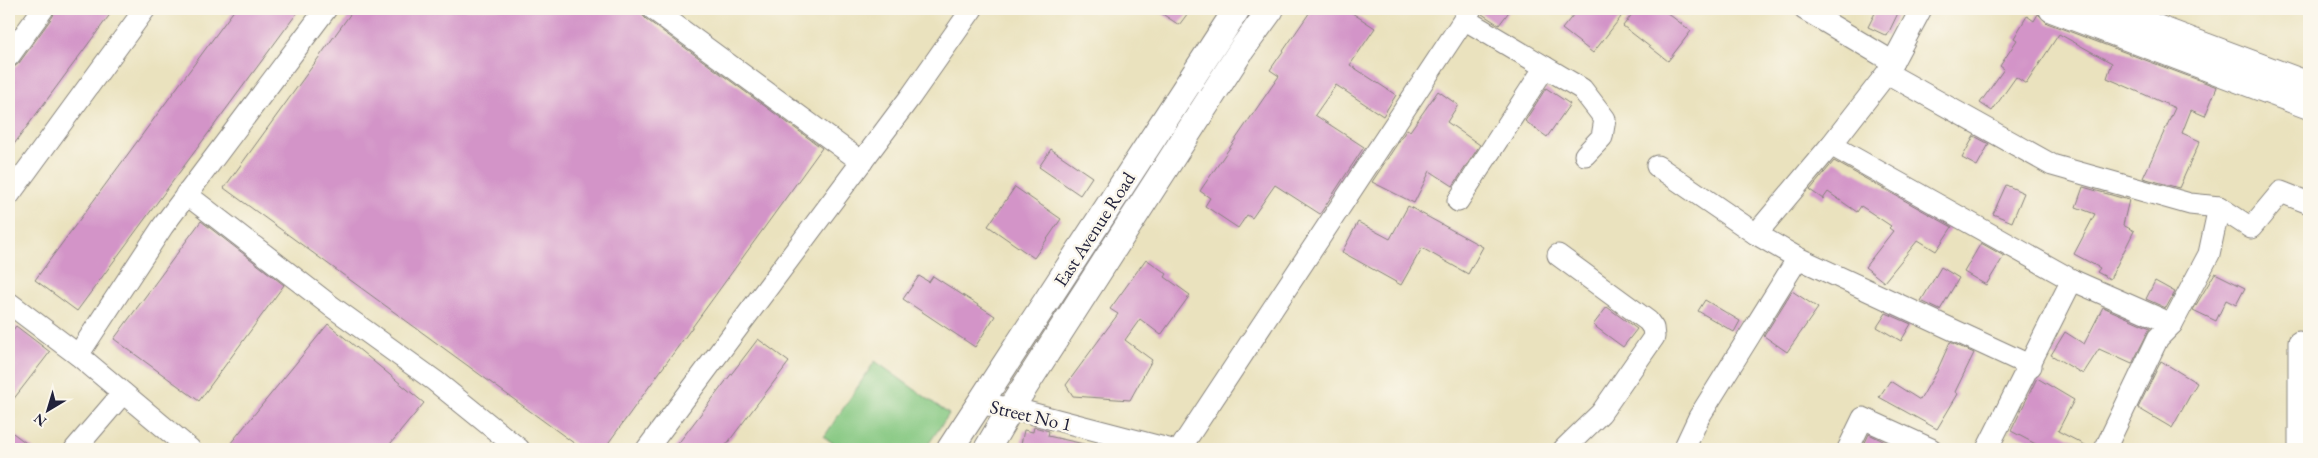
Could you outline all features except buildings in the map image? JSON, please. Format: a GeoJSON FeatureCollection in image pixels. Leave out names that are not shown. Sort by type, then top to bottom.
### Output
{"type":"FeatureCollection","features":[{"type":"Feature","properties":{"kind":"main road","name":"East Avenue Road"},"geometry":{"type":"LineString","coordinates":[[950,449],[1237,9]]}},
{"type":"Feature","properties":{"kind":"main road","name":"East Avenue Road"},"geometry":{"type":"LineString","coordinates":[[987,449],[1011,408],[1242,49],[1271,9]]}},
{"type":"Feature","properties":{"kind":"main road"},"geometry":{"type":"LineString","coordinates":[[2052,9],[2309,106]]}},
{"type":"Feature","properties":{"kind":"main road"},"geometry":{"type":"LineString","coordinates":[[2106,9],[2309,85]]}},
{"type":"Feature","properties":{"kind":"street"},"geometry":{"type":"LineString","coordinates":[[9,56],[43,9]]}},
{"type":"Feature","properties":{"kind":"street"},"geometry":{"type":"LineString","coordinates":[[9,195],[145,9]]}},
{"type":"Feature","properties":{"kind":"street"},"geometry":{"type":"LineString","coordinates":[[78,355],[186,194],[326,9]]}},
{"type":"Feature","properties":{"kind":"street"},"geometry":{"type":"LineString","coordinates":[[653,9],[862,162]]}},
{"type":"Feature","properties":{"kind":"street"},"geometry":{"type":"LineString","coordinates":[[647,449],[862,162],[972,9]]}},
{"type":"Feature","properties":{"kind":"street"},"geometry":{"type":"LineString","coordinates":[[1804,9],[1890,68],[2052,165],[2190,204],[2219,207],[2251,228],[2281,192],[2309,203]]}},
{"type":"Feature","properties":{"kind":"street"},"geometry":{"type":"LineString","coordinates":[[1756,234],[1831,145],[1890,68],[1921,9]]}},
{"type":"Feature","properties":{"kind":"street"},"geometry":{"type":"LineString","coordinates":[[1180,449],[1468,14],[1545,67],[1582,89],[1605,119],[1602,137],[1585,155]]}},
{"type":"Feature","properties":{"kind":"street"},"geometry":{"type":"LineString","coordinates":[[1458,202],[1545,67]]}},
{"type":"Feature","properties":{"kind":"street"},"geometry":{"type":"LineString","coordinates":[[1831,145],[2072,280],[2172,324]]}},
{"type":"Feature","properties":{"kind":"street"},"geometry":{"type":"LineString","coordinates":[[1657,166],[1756,234],[1798,258],[2031,366]]}},
{"type":"Feature","properties":{"kind":"street"},"geometry":{"type":"LineString","coordinates":[[186,194],[331,306],[435,381],[519,449]]}},
{"type":"Feature","properties":{"kind":"street"},"geometry":{"type":"LineString","coordinates":[[2105,449],[2158,338],[2172,324],[2209,254],[2219,207]]}},
{"type":"Feature","properties":{"kind":"street"},"geometry":{"type":"LineString","coordinates":[[1558,255],[1648,322],[1653,328],[1654,337],[1601,413],[1564,449]]}},
{"type":"Feature","properties":{"kind":"street"},"geometry":{"type":"LineString","coordinates":[[1684,449],[1699,417],[1798,258]]}},
{"type":"Feature","properties":{"kind":"street"},"geometry":{"type":"LineString","coordinates":[[1987,449],[2031,366],[2072,280]]}},
{"type":"Feature","properties":{"kind":"street"},"geometry":{"type":"LineString","coordinates":[[9,302],[78,355],[190,449]]}},
{"type":"Feature","properties":{"kind":"street"},"geometry":{"type":"LineString","coordinates":[[2298,342],[2298,449]]}},
{"type":"Feature","properties":{"kind":"street"},"geometry":{"type":"LineString","coordinates":[[75,449],[122,392]]}},
{"type":"Feature","properties":{"kind":"street","name":"Street No 1"},"geometry":{"type":"LineString","coordinates":[[980,404],[1011,408],[1168,449]]}},
{"type":"Feature","properties":{"kind":"street"},"geometry":{"type":"LineString","coordinates":[[1848,449],[1863,418],[1931,449]]}},
{"type":"Feature","properties":{"kind":"green space"},"geometry":{"type":"Polygon","coordinates":[[[875,361],[949,414],[925,449],[842,449],[824,437],[875,361]]]}}]}
